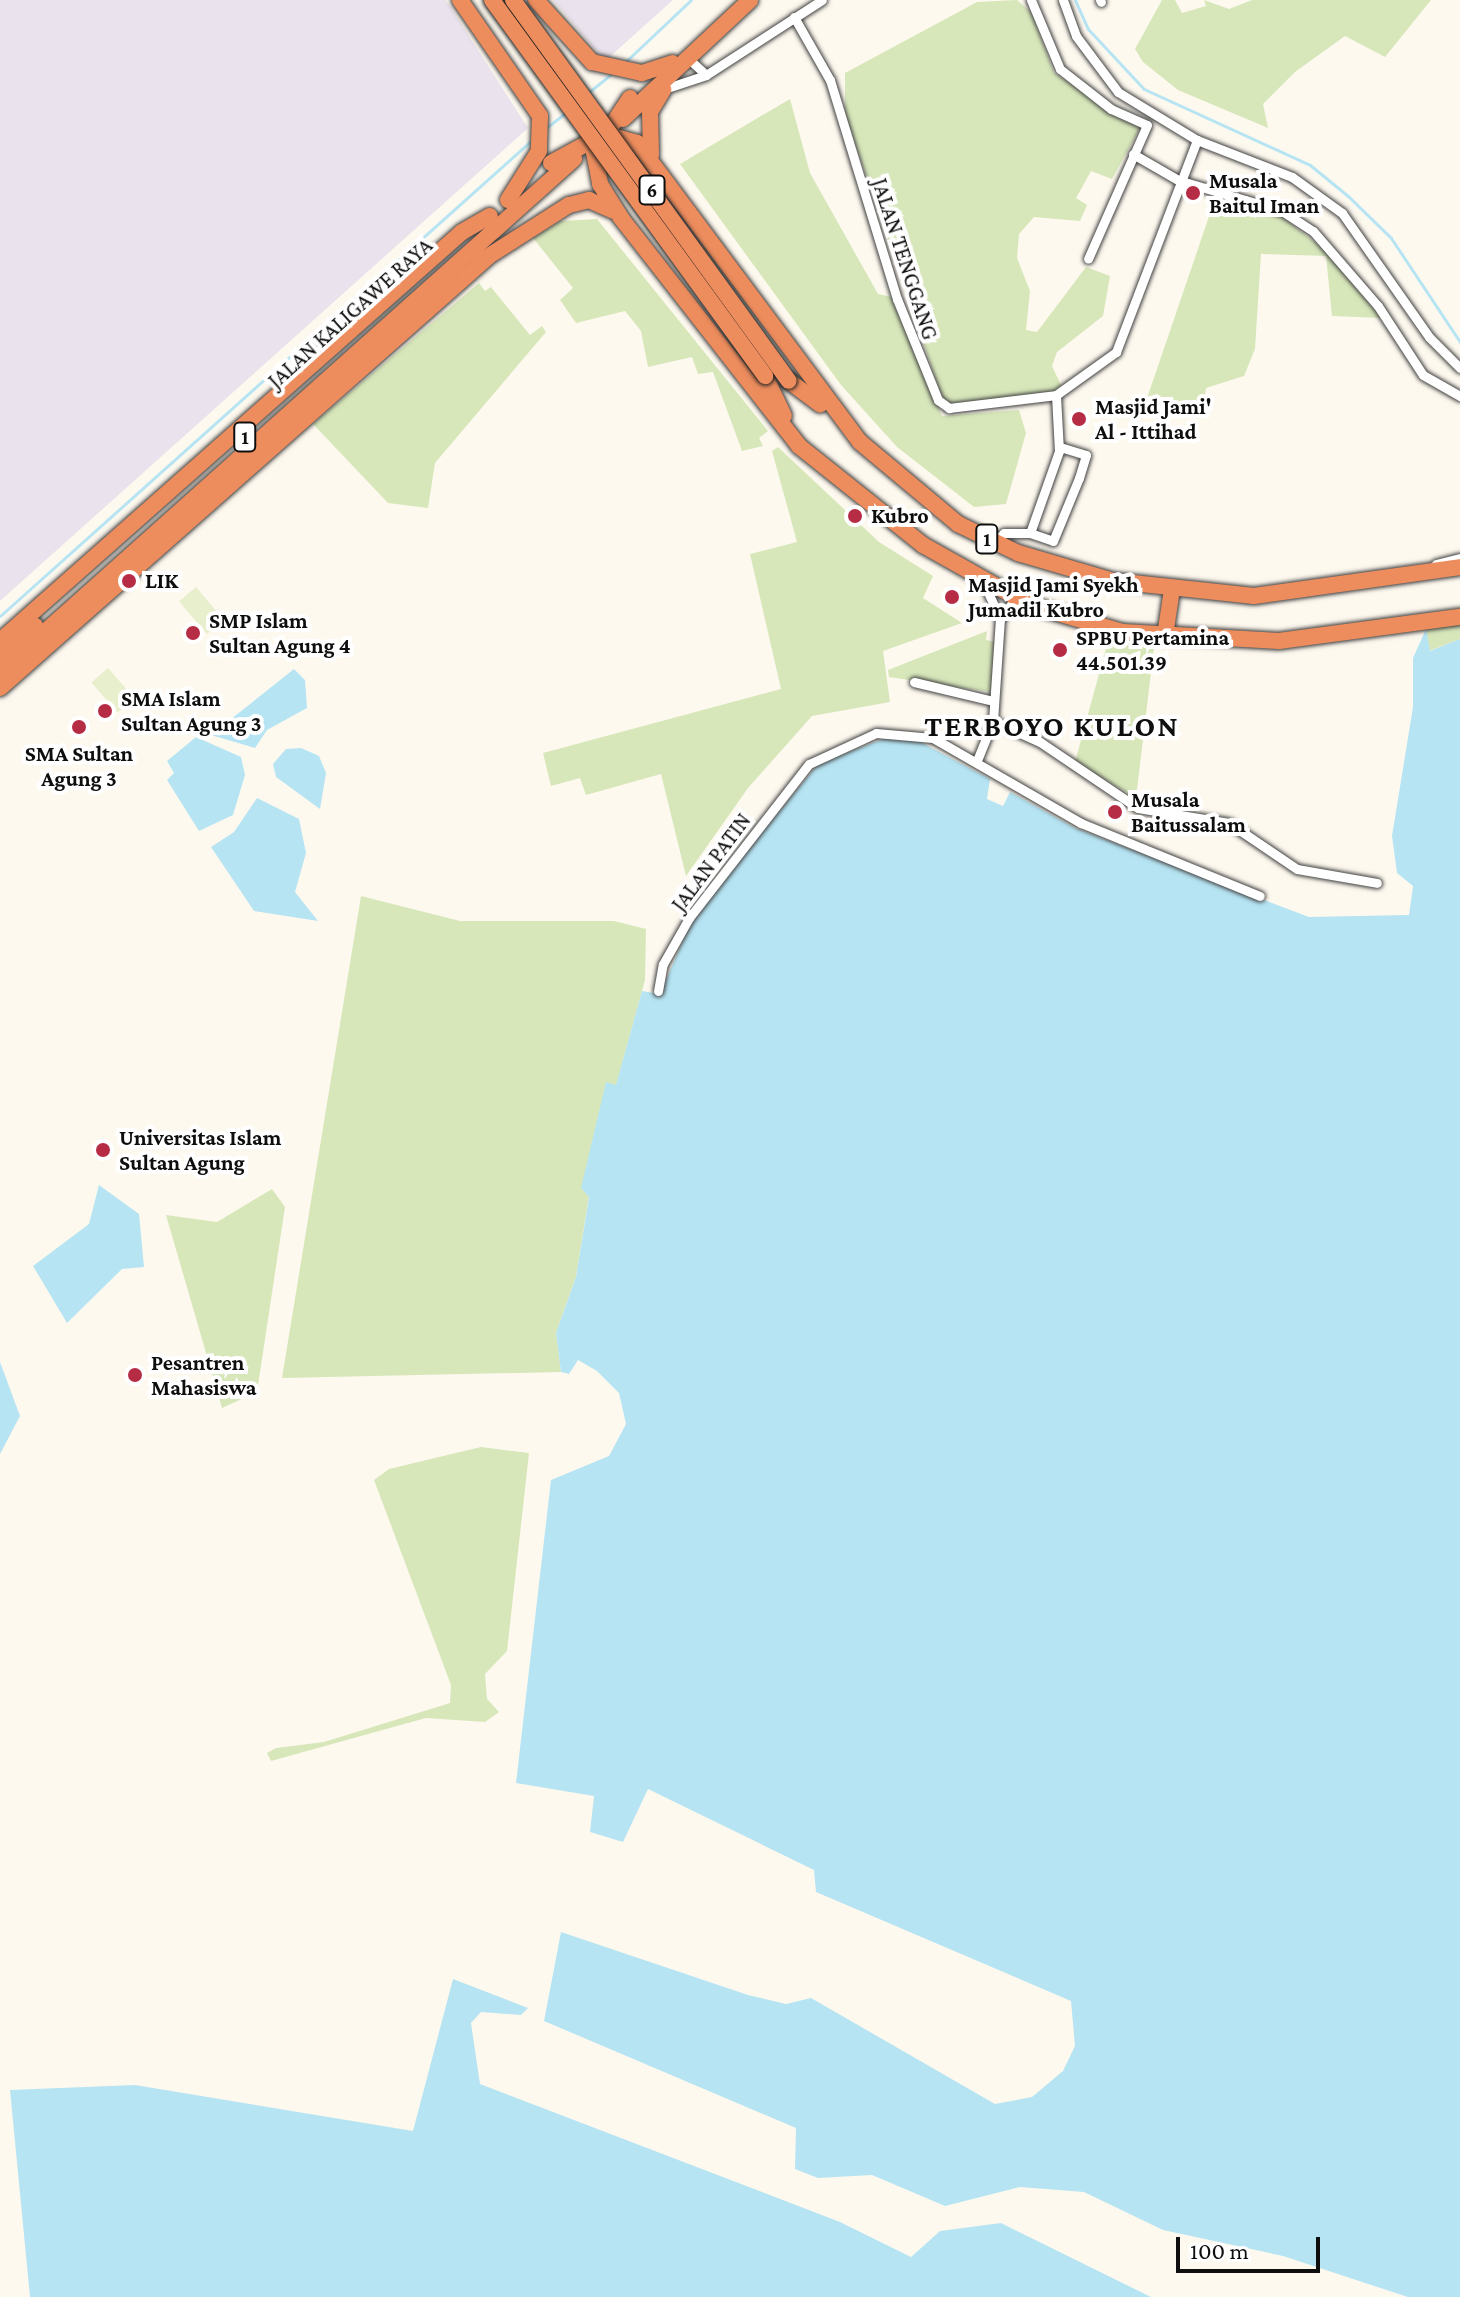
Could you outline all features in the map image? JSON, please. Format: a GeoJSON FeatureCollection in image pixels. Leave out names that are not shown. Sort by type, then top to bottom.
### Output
{"type":"FeatureCollection","features":[{"type":"Feature","properties":{"kind":"highway"},"geometry":{"type":"LineString","coordinates":[[460,0],[540,116],[545,157],[680,64]]}},
{"type":"Feature","properties":{"kind":"highway","name":"6"},"geometry":{"type":"LineString","coordinates":[[492,0],[765,376],[799,446]]}},
{"type":"Feature","properties":{"kind":"highway","name":"6"},"geometry":{"type":"LineString","coordinates":[[513,0],[789,381],[839,419]]}},
{"type":"Feature","properties":{"kind":"highway"},"geometry":{"type":"LineString","coordinates":[[536,0],[592,62],[633,72],[680,64]]}},
{"type":"Feature","properties":{"kind":"highway"},"geometry":{"type":"LineString","coordinates":[[651,155],[650,112],[680,64],[736,0]]}},
{"type":"Feature","properties":{"kind":"highway"},"geometry":{"type":"LineString","coordinates":[[376,331],[604,134],[750,0]]}},
{"type":"Feature","properties":{"kind":"highway"},"geometry":{"type":"LineString","coordinates":[[621,218],[593,164],[604,134],[630,98]]}},
{"type":"Feature","properties":{"kind":"highway","name":"1"},"geometry":{"type":"LineString","coordinates":[[545,157],[604,134],[625,136],[651,155],[839,419],[958,524],[993,543],[1067,571],[1172,589],[1308,593],[1460,567]]}},
{"type":"Feature","properties":{"kind":"highway","name":"JALAN KALIGAWE RAYA"},"geometry":{"type":"LineString","coordinates":[[0,657],[508,200],[545,157]]}},
{"type":"Feature","properties":{"kind":"highway","name":"1"},"geometry":{"type":"LineString","coordinates":[[376,331],[488,257],[581,201],[603,203],[621,218],[799,446],[888,521],[1015,599],[1095,626],[1165,636],[1279,641],[1460,617]]}},
{"type":"Feature","properties":{"kind":"highway"},"geometry":{"type":"LineString","coordinates":[[0,641],[452,241],[490,216]]}},
{"type":"Feature","properties":{"kind":"highway"},"geometry":{"type":"LineString","coordinates":[[0,688],[488,257]]}},
{"type":"Feature","properties":{"kind":"highway","name":"JALAN KALIGAWE RAYA"},"geometry":{"type":"LineString","coordinates":[[0,672],[376,331]]}},
{"type":"Feature","properties":{"kind":"highway"},"geometry":{"type":"LineString","coordinates":[[1165,636],[1172,589]]}},
{"type":"Feature","properties":{"kind":"street"},"geometry":{"type":"LineString","coordinates":[[664,89],[706,75],[822,0]]}},
{"type":"Feature","properties":{"kind":"street"},"geometry":{"type":"LineString","coordinates":[[1031,0],[1060,69],[1111,109],[1147,125],[1088,259]]}},
{"type":"Feature","properties":{"kind":"street"},"geometry":{"type":"LineString","coordinates":[[1063,0],[1076,36],[1114,88],[1197,140],[1287,174],[1342,213],[1429,337],[1460,368]]}},
{"type":"Feature","properties":{"kind":"street","name":"JALAN TENGGANG"},"geometry":{"type":"LineString","coordinates":[[794,17],[830,80],[897,299],[938,400],[949,408],[1056,395]]}},
{"type":"Feature","properties":{"kind":"street"},"geometry":{"type":"LineString","coordinates":[[680,64],[706,75]]}},
{"type":"Feature","properties":{"kind":"street"},"geometry":{"type":"LineString","coordinates":[[1030,533],[1059,447],[1056,395],[1116,352],[1197,140]]}},
{"type":"Feature","properties":{"kind":"street"},"geometry":{"type":"LineString","coordinates":[[1133,154],[1182,181],[1259,201],[1313,231],[1378,306],[1423,375],[1460,396]]}},
{"type":"Feature","properties":{"kind":"street"},"geometry":{"type":"LineString","coordinates":[[993,543],[1004,533],[1030,533],[1053,541],[1086,455],[1059,447]]}},
{"type":"Feature","properties":{"kind":"street"},"geometry":{"type":"LineString","coordinates":[[1423,573],[1460,558]]}},
{"type":"Feature","properties":{"kind":"street"},"geometry":{"type":"LineString","coordinates":[[983,581],[1000,619],[993,721],[978,758],[1081,823],[1260,896]]}},
{"type":"Feature","properties":{"kind":"street"},"geometry":{"type":"LineString","coordinates":[[1000,619],[1015,599]]}},
{"type":"Feature","properties":{"kind":"street"},"geometry":{"type":"LineString","coordinates":[[914,682],[994,701]]}},
{"type":"Feature","properties":{"kind":"street"},"geometry":{"type":"LineString","coordinates":[[993,721],[1040,742],[1138,808],[1229,823],[1268,854],[1324,878],[1377,883]]}},
{"type":"Feature","properties":{"kind":"street","name":"JALAN PATIN"},"geometry":{"type":"LineString","coordinates":[[658,991],[663,964],[689,918],[809,764],[832,748],[903,730],[978,758]]}},
{"type":"Feature","properties":{"kind":"shaded area"},"geometry":{"type":"Polygon","coordinates":[[[0,0],[446,0],[528,128],[0,601],[0,0]]]}},
{"type":"Feature","properties":{"kind":"shaded area"},"geometry":{"type":"Polygon","coordinates":[[[553,0],[673,0],[605,61],[553,0]]]}},
{"type":"Feature","properties":{"kind":"green space"},"geometry":{"type":"Polygon","coordinates":[[[1017,0],[1031,12],[1054,73],[1140,128],[1112,179],[1091,171],[1076,198],[1087,205],[1080,221],[1034,217],[1019,234],[1017,258],[1030,291],[1026,330],[1037,332],[1086,267],[1110,276],[1103,316],[1057,352],[1052,366],[1061,385],[1049,399],[945,406],[845,113],[845,73],[977,2],[1017,0]]]}},
{"type":"Feature","properties":{"kind":"green space"},"geometry":{"type":"Polygon","coordinates":[[[1162,0],[1175,0],[1182,13],[1206,6],[1204,0],[1229,9],[1252,0],[1431,0],[1385,57],[1345,36],[1295,72],[1263,104],[1268,128],[1178,90],[1143,62],[1135,49],[1162,0]]]}},
{"type":"Feature","properties":{"kind":"green space"},"geometry":{"type":"Polygon","coordinates":[[[790,99],[810,173],[878,294],[892,297],[942,416],[1019,410],[1026,433],[1006,504],[974,507],[897,447],[841,385],[680,164],[790,99]]]}},
{"type":"Feature","properties":{"kind":"green space"},"geometry":{"type":"Polygon","coordinates":[[[1216,196],[1280,215],[1322,248],[1382,318],[1332,316],[1326,256],[1261,254],[1255,349],[1244,376],[1206,388],[1203,408],[1144,407],[1216,196]]]}},
{"type":"Feature","properties":{"kind":"green space"},"geometry":{"type":"Polygon","coordinates":[[[597,219],[768,431],[759,438],[763,446],[742,451],[713,372],[698,374],[692,357],[648,367],[641,331],[625,311],[576,323],[560,300],[573,288],[533,238],[561,221],[597,219]]]}},
{"type":"Feature","properties":{"kind":"green space"},"geometry":{"type":"Polygon","coordinates":[[[479,283],[485,291],[491,287],[530,335],[542,326],[546,332],[435,463],[428,508],[388,503],[313,424],[479,283]]]}},
{"type":"Feature","properties":{"kind":"green space"},"geometry":{"type":"Polygon","coordinates":[[[778,447],[879,542],[933,576],[923,598],[962,623],[883,651],[890,702],[812,716],[748,788],[686,876],[661,774],[586,795],[580,778],[551,786],[543,753],[781,689],[750,554],[797,542],[772,451],[778,447]]]}},
{"type":"Feature","properties":{"kind":"green space"},"geometry":{"type":"Polygon","coordinates":[[[196,587],[224,620],[207,634],[179,601],[196,587]]]}},
{"type":"Feature","properties":{"kind":"green space"},"geometry":{"type":"Polygon","coordinates":[[[1460,623],[1460,639],[1429,651],[1426,629],[1460,623]]]}},
{"type":"Feature","properties":{"kind":"green space"},"geometry":{"type":"Polygon","coordinates":[[[987,631],[986,640],[995,642],[991,692],[889,677],[888,670],[987,631]]]}},
{"type":"Feature","properties":{"kind":"green space"},"geometry":{"type":"Polygon","coordinates":[[[1108,641],[1154,647],[1136,798],[1075,762],[1108,641]]]}},
{"type":"Feature","properties":{"kind":"green space"},"geometry":{"type":"Polygon","coordinates":[[[108,668],[134,698],[118,713],[91,682],[108,668]]]}},
{"type":"Feature","properties":{"kind":"green space"},"geometry":{"type":"Polygon","coordinates":[[[361,896],[460,921],[614,921],[646,929],[645,980],[616,1086],[607,1083],[576,1277],[556,1333],[561,1372],[282,1378],[361,896]]]}},
{"type":"Feature","properties":{"kind":"green space"},"geometry":{"type":"Polygon","coordinates":[[[272,1189],[285,1207],[257,1392],[222,1408],[166,1215],[217,1222],[272,1189]]]}},
{"type":"Feature","properties":{"kind":"green space"},"geometry":{"type":"Polygon","coordinates":[[[481,1447],[529,1453],[507,1651],[485,1674],[487,1699],[499,1712],[485,1722],[426,1718],[271,1761],[267,1753],[276,1748],[324,1742],[450,1703],[451,1685],[374,1480],[389,1469],[481,1447]]]}},
{"type":"Feature","properties":{"kind":"water"},"geometry":{"type":"Polygon","coordinates":[[[1426,629],[1430,651],[1460,639],[1460,2297],[1408,2297],[1283,2256],[1163,2230],[1084,2192],[1020,2187],[945,2206],[872,2175],[818,2178],[795,2169],[796,2128],[544,2021],[561,1932],[748,1995],[786,2004],[811,1998],[995,2104],[1032,2097],[1063,2071],[1075,2046],[1071,2001],[816,1892],[814,1870],[648,1789],[623,1842],[590,1832],[594,1796],[516,1783],[551,1480],[609,1456],[626,1424],[619,1393],[597,1371],[578,1360],[569,1374],[561,1372],[556,1333],[576,1277],[589,1197],[581,1188],[606,1082],[616,1085],[642,991],[660,994],[693,917],[818,764],[888,737],[913,738],[990,779],[987,799],[1003,806],[1010,792],[1075,828],[1309,917],[1409,915],[1413,886],[1397,873],[1392,836],[1413,707],[1413,658],[1426,629]]]}},
{"type":"Feature","properties":{"kind":"water"},"geometry":{"type":"Polygon","coordinates":[[[294,669],[305,680],[307,708],[267,730],[255,748],[211,735],[294,669]]]}},
{"type":"Feature","properties":{"kind":"water"},"geometry":{"type":"Polygon","coordinates":[[[196,737],[241,757],[245,775],[233,815],[199,831],[167,780],[174,773],[167,761],[196,737]]]}},
{"type":"Feature","properties":{"kind":"water"},"geometry":{"type":"Polygon","coordinates":[[[301,748],[319,756],[326,773],[320,809],[276,777],[273,764],[286,749],[301,748]]]}},
{"type":"Feature","properties":{"kind":"water"},"geometry":{"type":"Polygon","coordinates":[[[257,798],[299,819],[306,853],[295,892],[318,921],[254,911],[211,847],[234,832],[257,798]]]}},
{"type":"Feature","properties":{"kind":"water"},"geometry":{"type":"Polygon","coordinates":[[[99,1185],[139,1214],[144,1267],[122,1269],[67,1323],[33,1266],[89,1224],[99,1185]]]}},
{"type":"Feature","properties":{"kind":"water"},"geometry":{"type":"Polygon","coordinates":[[[0,1362],[20,1416],[0,1454],[0,1362]]]}},
{"type":"Feature","properties":{"kind":"water"},"geometry":{"type":"Polygon","coordinates":[[[453,1979],[528,2008],[521,2015],[481,2012],[471,2023],[480,2084],[840,2222],[911,2257],[940,2231],[1001,2223],[1151,2297],[30,2297],[10,2090],[135,2085],[413,2131],[453,1979]]]}},
{"type":"Feature","properties":{"kind":"waterway"},"geometry":{"type":"LineString","coordinates":[[623,64],[691,0]]}},
{"type":"Feature","properties":{"kind":"waterway"},"geometry":{"type":"LineString","coordinates":[[1075,0],[1088,29],[1144,89],[1310,165],[1348,196],[1391,238],[1460,342]]}},
{"type":"Feature","properties":{"kind":"waterway"},"geometry":{"type":"LineString","coordinates":[[589,92],[611,74]]}},
{"type":"Feature","properties":{"kind":"waterway"},"geometry":{"type":"LineString","coordinates":[[546,128],[565,113]]}},
{"type":"Feature","properties":{"kind":"waterway"},"geometry":{"type":"LineString","coordinates":[[0,616],[534,138]]}},
{"type":"Feature","properties":{"kind":"place","name":"Musala Baitul Iman"},"geometry":{"type":"Point","coordinates":[1193,193]}},
{"type":"Feature","properties":{"kind":"place","name":"Masjid Jami' Al - Ittihad"},"geometry":{"type":"Point","coordinates":[1079,419]}},
{"type":"Feature","properties":{"kind":"place","name":"Kubro"},"geometry":{"type":"Point","coordinates":[855,516]}},
{"type":"Feature","properties":{"kind":"place","name":"LIK"},"geometry":{"type":"Point","coordinates":[129,581]}},
{"type":"Feature","properties":{"kind":"place","name":"Masjid Jami Syekh Jumadil Kubro"},"geometry":{"type":"Point","coordinates":[952,597]}},
{"type":"Feature","properties":{"kind":"place","name":"SMP Islam Sultan Agung 4"},"geometry":{"type":"Point","coordinates":[193,633]}},
{"type":"Feature","properties":{"kind":"place","name":"SPBU Pertamina 44.501.39"},"geometry":{"type":"Point","coordinates":[1060,650]}},
{"type":"Feature","properties":{"kind":"place","name":"SMA Islam Sultan Agung 3"},"geometry":{"type":"Point","coordinates":[105,711]}},
{"type":"Feature","properties":{"kind":"place","name":"SMA Sultan Agung 3"},"geometry":{"type":"Point","coordinates":[79,727]}},
{"type":"Feature","properties":{"kind":"place","name":"Musala Baitussalam"},"geometry":{"type":"Point","coordinates":[1115,812]}},
{"type":"Feature","properties":{"kind":"place","name":"Universitas Islam Sultan Agung"},"geometry":{"type":"Point","coordinates":[103,1150]}},
{"type":"Feature","properties":{"kind":"place","name":"Pesantren Mahasiswa"},"geometry":{"type":"Point","coordinates":[135,1375]}},
{"type":"Feature","properties":{"kind":"district","name":"TERBOYO KULON"},"geometry":{"type":"Point","coordinates":[1052,726]}}]}
